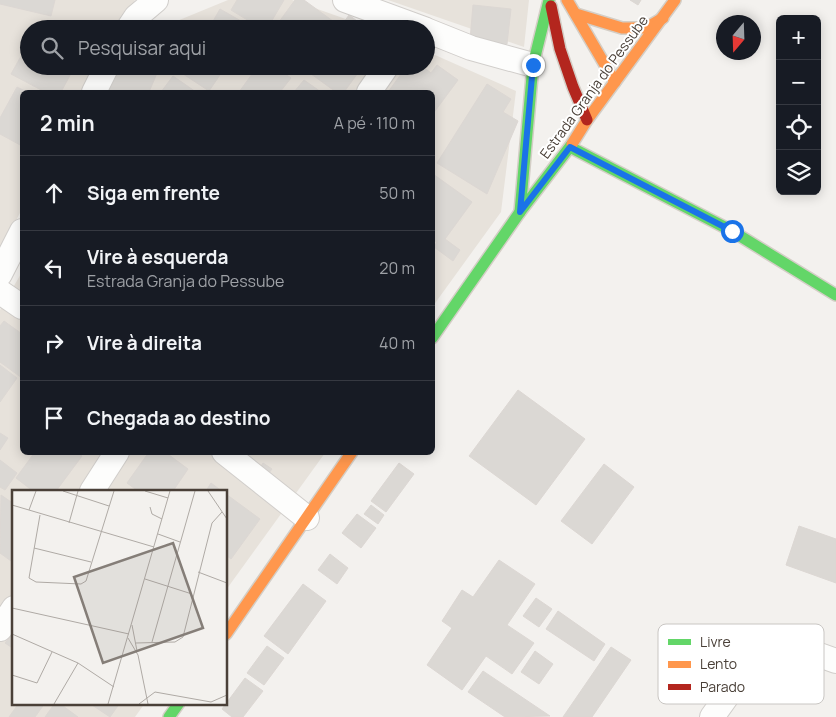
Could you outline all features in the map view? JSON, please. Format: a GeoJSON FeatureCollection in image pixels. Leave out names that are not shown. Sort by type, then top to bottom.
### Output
{"type":"FeatureCollection","features":[{"type":"Feature","properties":{"kind":"main road"},"geometry":{"type":"LineString","coordinates":[[520,212],[533,65],[549,0]]}},
{"type":"Feature","properties":{"kind":"main road"},"geometry":{"type":"LineString","coordinates":[[549,0],[560,48],[573,87],[587,120]]}},
{"type":"Feature","properties":{"kind":"main road"},"geometry":{"type":"LineString","coordinates":[[567,0],[615,82]]}},
{"type":"Feature","properties":{"kind":"main road","name":"Estrada Granja do Pessube"},"geometry":{"type":"LineString","coordinates":[[435,334],[520,212],[570,147],[587,120],[675,0]]}},
{"type":"Feature","properties":{"kind":"main road"},"geometry":{"type":"LineString","coordinates":[[576,14],[622,28],[646,28],[663,18]]}},
{"type":"Feature","properties":{"kind":"main road"},"geometry":{"type":"LineString","coordinates":[[570,147],[732,231],[836,295]]}},
{"type":"Feature","properties":{"kind":"main road"},"geometry":{"type":"LineString","coordinates":[[228,631],[350,455]]}},
{"type":"Feature","properties":{"kind":"main road"},"geometry":{"type":"LineString","coordinates":[[169,717],[178,704]]}},
{"type":"Feature","properties":{"kind":"street"},"geometry":{"type":"LineString","coordinates":[[134,20],[156,0]]}},
{"type":"Feature","properties":{"kind":"street"},"geometry":{"type":"LineString","coordinates":[[345,0],[399,20]]}},
{"type":"Feature","properties":{"kind":"street"},"geometry":{"type":"LineString","coordinates":[[435,34],[471,48],[533,65]]}},
{"type":"Feature","properties":{"kind":"street"},"geometry":{"type":"LineString","coordinates":[[95,90],[103,75]]}},
{"type":"Feature","properties":{"kind":"street"},"geometry":{"type":"LineString","coordinates":[[370,90],[381,75]]}},
{"type":"Feature","properties":{"kind":"street"},"geometry":{"type":"LineString","coordinates":[[0,274],[20,235]]}},
{"type":"Feature","properties":{"kind":"street"},"geometry":{"type":"LineString","coordinates":[[0,292],[20,306]]}},
{"type":"Feature","properties":{"kind":"street"},"geometry":{"type":"LineString","coordinates":[[93,490],[115,455]]}},
{"type":"Feature","properties":{"kind":"street"},"geometry":{"type":"LineString","coordinates":[[228,455],[307,518]]}},
{"type":"Feature","properties":{"kind":"street"},"geometry":{"type":"LineString","coordinates":[[0,629],[12,611]]}},
{"type":"Feature","properties":{"kind":"street"},"geometry":{"type":"LineString","coordinates":[[824,656],[836,661]]}},
{"type":"Feature","properties":{"kind":"street"},"geometry":{"type":"LineString","coordinates":[[712,717],[721,704]]}},
{"type":"Feature","properties":{"kind":"shaded area"},"geometry":{"type":"Polygon","coordinates":[[[0,0],[135,0],[124,20],[20,20],[20,75],[94,75],[86,90],[20,90],[20,213],[0,251],[0,0]]]}},
{"type":"Feature","properties":{"kind":"shaded area"},"geometry":{"type":"Polygon","coordinates":[[[228,0],[292,0],[349,20],[179,20],[228,0]]]}},
{"type":"Feature","properties":{"kind":"shaded area"},"geometry":{"type":"Polygon","coordinates":[[[388,0],[529,0],[524,47],[388,0]]]}},
{"type":"Feature","properties":{"kind":"shaded area"},"geometry":{"type":"Polygon","coordinates":[[[435,55],[516,91],[501,212],[435,303],[435,90],[131,90],[140,75],[435,75],[435,55]]]}},
{"type":"Feature","properties":{"kind":"shaded area"},"geometry":{"type":"Polygon","coordinates":[[[20,275],[20,455],[324,455],[228,587],[228,490],[12,490],[12,704],[144,704],[135,717],[0,717],[0,310],[20,275]]]}},
{"type":"Feature","properties":{"kind":"building"},"geometry":{"type":"Polygon","coordinates":[[[0,0],[55,0],[51,16],[0,4],[0,0]]]}},
{"type":"Feature","properties":{"kind":"building"},"geometry":{"type":"Polygon","coordinates":[[[237,0],[284,0],[272,20],[247,20],[231,10],[237,0]]]}},
{"type":"Feature","properties":{"kind":"building"},"geometry":{"type":"Polygon","coordinates":[[[295,0],[304,0],[332,20],[280,20],[295,0]]]}},
{"type":"Feature","properties":{"kind":"building"},"geometry":{"type":"Polygon","coordinates":[[[630,0],[641,0],[638,5],[630,0]]]}},
{"type":"Feature","properties":{"kind":"building"},"geometry":{"type":"Polygon","coordinates":[[[473,5],[511,9],[507,44],[470,40],[473,5]]]}},
{"type":"Feature","properties":{"kind":"building"},"geometry":{"type":"Polygon","coordinates":[[[220,9],[239,20],[214,20],[220,9]]]}},
{"type":"Feature","properties":{"kind":"building"},"geometry":{"type":"Polygon","coordinates":[[[349,15],[356,20],[345,20],[349,15]]]}},
{"type":"Feature","properties":{"kind":"building"},"geometry":{"type":"Polygon","coordinates":[[[20,58],[20,75],[70,75],[62,90],[41,90],[11,74],[20,58]]]}},
{"type":"Feature","properties":{"kind":"building"},"geometry":{"type":"Polygon","coordinates":[[[437,65],[458,80],[435,111],[435,90],[389,90],[400,75],[435,75],[437,65]]]}},
{"type":"Feature","properties":{"kind":"building"},"geometry":{"type":"Polygon","coordinates":[[[110,75],[156,75],[150,90],[104,90],[110,75]]]}},
{"type":"Feature","properties":{"kind":"building"},"geometry":{"type":"Polygon","coordinates":[[[185,75],[220,75],[210,90],[185,75]]]}},
{"type":"Feature","properties":{"kind":"building"},"geometry":{"type":"Polygon","coordinates":[[[251,75],[287,75],[291,78],[282,90],[240,90],[251,75]]]}},
{"type":"Feature","properties":{"kind":"building"},"geometry":{"type":"Polygon","coordinates":[[[313,75],[356,75],[345,90],[333,90],[313,75]]]}},
{"type":"Feature","properties":{"kind":"building"},"geometry":{"type":"Polygon","coordinates":[[[173,76],[193,90],[162,90],[173,76]]]}},
{"type":"Feature","properties":{"kind":"building"},"geometry":{"type":"Polygon","coordinates":[[[304,80],[318,90],[296,90],[304,80]]]}},
{"type":"Feature","properties":{"kind":"building"},"geometry":{"type":"Polygon","coordinates":[[[487,84],[511,99],[503,112],[518,121],[487,194],[437,163],[487,84]]]}},
{"type":"Feature","properties":{"kind":"building"},"geometry":{"type":"Polygon","coordinates":[[[17,87],[23,90],[20,90],[20,145],[0,134],[0,118],[17,87]]]}},
{"type":"Feature","properties":{"kind":"building"},"geometry":{"type":"Polygon","coordinates":[[[435,175],[472,202],[445,239],[460,250],[453,261],[435,248],[437,242],[435,241],[435,175]]]}},
{"type":"Feature","properties":{"kind":"building"},"geometry":{"type":"Polygon","coordinates":[[[4,321],[20,333],[20,377],[0,362],[0,326],[4,321]]]}},
{"type":"Feature","properties":{"kind":"building"},"geometry":{"type":"Polygon","coordinates":[[[0,365],[17,378],[0,402],[0,365]]]}},
{"type":"Feature","properties":{"kind":"building"},"geometry":{"type":"Polygon","coordinates":[[[518,390],[585,439],[536,505],[469,456],[518,390]]]}},
{"type":"Feature","properties":{"kind":"building"},"geometry":{"type":"Polygon","coordinates":[[[0,433],[8,438],[0,450],[0,433]]]}},
{"type":"Feature","properties":{"kind":"building"},"geometry":{"type":"Polygon","coordinates":[[[33,455],[82,456],[57,490],[32,490],[16,478],[33,455]]]}},
{"type":"Feature","properties":{"kind":"building"},"geometry":{"type":"Polygon","coordinates":[[[147,455],[169,455],[188,469],[174,490],[137,490],[127,483],[147,455]]]}},
{"type":"Feature","properties":{"kind":"building"},"geometry":{"type":"Polygon","coordinates":[[[0,460],[17,473],[5,490],[0,487],[0,460]]]}},
{"type":"Feature","properties":{"kind":"building"},"geometry":{"type":"Polygon","coordinates":[[[263,463],[272,469],[265,478],[257,472],[263,463]]]}},
{"type":"Feature","properties":{"kind":"building"},"geometry":{"type":"Polygon","coordinates":[[[399,463],[414,474],[386,512],[371,501],[399,463]]]}},
{"type":"Feature","properties":{"kind":"building"},"geometry":{"type":"Polygon","coordinates":[[[604,464],[634,487],[592,544],[561,521],[604,464]]]}},
{"type":"Feature","properties":{"kind":"building"},"geometry":{"type":"Polygon","coordinates":[[[211,483],[220,490],[207,490],[211,483]]]}},
{"type":"Feature","properties":{"kind":"building"},"geometry":{"type":"Polygon","coordinates":[[[1,495],[12,503],[12,560],[11,561],[0,553],[1,495]]]}},
{"type":"Feature","properties":{"kind":"building"},"geometry":{"type":"Polygon","coordinates":[[[228,495],[260,519],[231,559],[228,557],[228,495]]]}},
{"type":"Feature","properties":{"kind":"building"},"geometry":{"type":"Polygon","coordinates":[[[371,505],[384,515],[378,524],[364,514],[371,505]]]}},
{"type":"Feature","properties":{"kind":"building"},"geometry":{"type":"Polygon","coordinates":[[[357,514],[376,528],[361,548],[342,533],[357,514]]]}},
{"type":"Feature","properties":{"kind":"building"},"geometry":{"type":"Polygon","coordinates":[[[799,526],[836,539],[836,583],[786,565],[799,526]]]}},
{"type":"Feature","properties":{"kind":"building"},"geometry":{"type":"Polygon","coordinates":[[[330,554],[348,568],[337,584],[318,570],[330,554]]]}},
{"type":"Feature","properties":{"kind":"building"},"geometry":{"type":"Polygon","coordinates":[[[499,560],[535,584],[507,625],[534,643],[512,674],[486,656],[462,690],[427,665],[452,628],[442,621],[462,590],[473,597],[499,560]]]}},
{"type":"Feature","properties":{"kind":"building"},"geometry":{"type":"Polygon","coordinates":[[[303,584],[326,601],[288,654],[264,636],[303,584]]]}},
{"type":"Feature","properties":{"kind":"building"},"geometry":{"type":"Polygon","coordinates":[[[536,598],[552,609],[539,627],[523,616],[536,598]]]}},
{"type":"Feature","properties":{"kind":"building"},"geometry":{"type":"Polygon","coordinates":[[[558,611],[605,644],[594,661],[546,629],[558,611]]]}},
{"type":"Feature","properties":{"kind":"building"},"geometry":{"type":"Polygon","coordinates":[[[12,634],[12,648],[5,643],[12,634]]]}},
{"type":"Feature","properties":{"kind":"building"},"geometry":{"type":"Polygon","coordinates":[[[267,646],[284,658],[264,685],[247,673],[267,646]]]}},
{"type":"Feature","properties":{"kind":"building"},"geometry":{"type":"Polygon","coordinates":[[[611,647],[631,660],[592,717],[563,717],[611,647]]]}},
{"type":"Feature","properties":{"kind":"building"},"geometry":{"type":"Polygon","coordinates":[[[535,651],[553,664],[539,684],[521,672],[535,651]]]}},
{"type":"Feature","properties":{"kind":"building"},"geometry":{"type":"Polygon","coordinates":[[[483,671],[550,716],[505,717],[468,692],[483,671]]]}},
{"type":"Feature","properties":{"kind":"building"},"geometry":{"type":"Polygon","coordinates":[[[245,678],[263,691],[243,717],[232,717],[222,709],[228,704],[228,701],[245,678]]]}},
{"type":"Feature","properties":{"kind":"building"},"geometry":{"type":"Polygon","coordinates":[[[18,704],[44,704],[35,717],[9,717],[18,704]]]}},
{"type":"Feature","properties":{"kind":"building"},"geometry":{"type":"Polygon","coordinates":[[[54,704],[60,704],[78,717],[45,717],[54,704]]]}},
{"type":"Feature","properties":{"kind":"building"},"geometry":{"type":"Polygon","coordinates":[[[90,704],[119,704],[110,717],[90,704]]]}},
{"type":"Feature","properties":{"kind":"traffic: fast"},"geometry":{"type":"LineString","coordinates":[[520,212],[533,65],[549,0]]}},
{"type":"Feature","properties":{"kind":"traffic: fast"},"geometry":{"type":"LineString","coordinates":[[435,334],[520,212],[572,144]]}},
{"type":"Feature","properties":{"kind":"traffic: fast"},"geometry":{"type":"LineString","coordinates":[[570,147],[732,231],[836,295]]}},
{"type":"Feature","properties":{"kind":"traffic: fast"},"geometry":{"type":"LineString","coordinates":[[169,717],[178,704]]}},
{"type":"Feature","properties":{"kind":"traffic: slow"},"geometry":{"type":"LineString","coordinates":[[567,0],[615,82]]}},
{"type":"Feature","properties":{"kind":"traffic: slow"},"geometry":{"type":"LineString","coordinates":[[572,144],[587,120],[675,0]]}},
{"type":"Feature","properties":{"kind":"traffic: slow"},"geometry":{"type":"LineString","coordinates":[[576,14],[622,28],[646,28],[663,18]]}},
{"type":"Feature","properties":{"kind":"traffic: slow"},"geometry":{"type":"LineString","coordinates":[[228,631],[350,455]]}},
{"type":"Feature","properties":{"kind":"traffic: jam"},"geometry":{"type":"LineString","coordinates":[[551,6],[560,49],[587,120]]}},
{"type":"Feature","properties":{"kind":"route"},"geometry":{"type":"LineString","coordinates":[[533,65],[520,212],[570,147],[732,231]]}}]}
